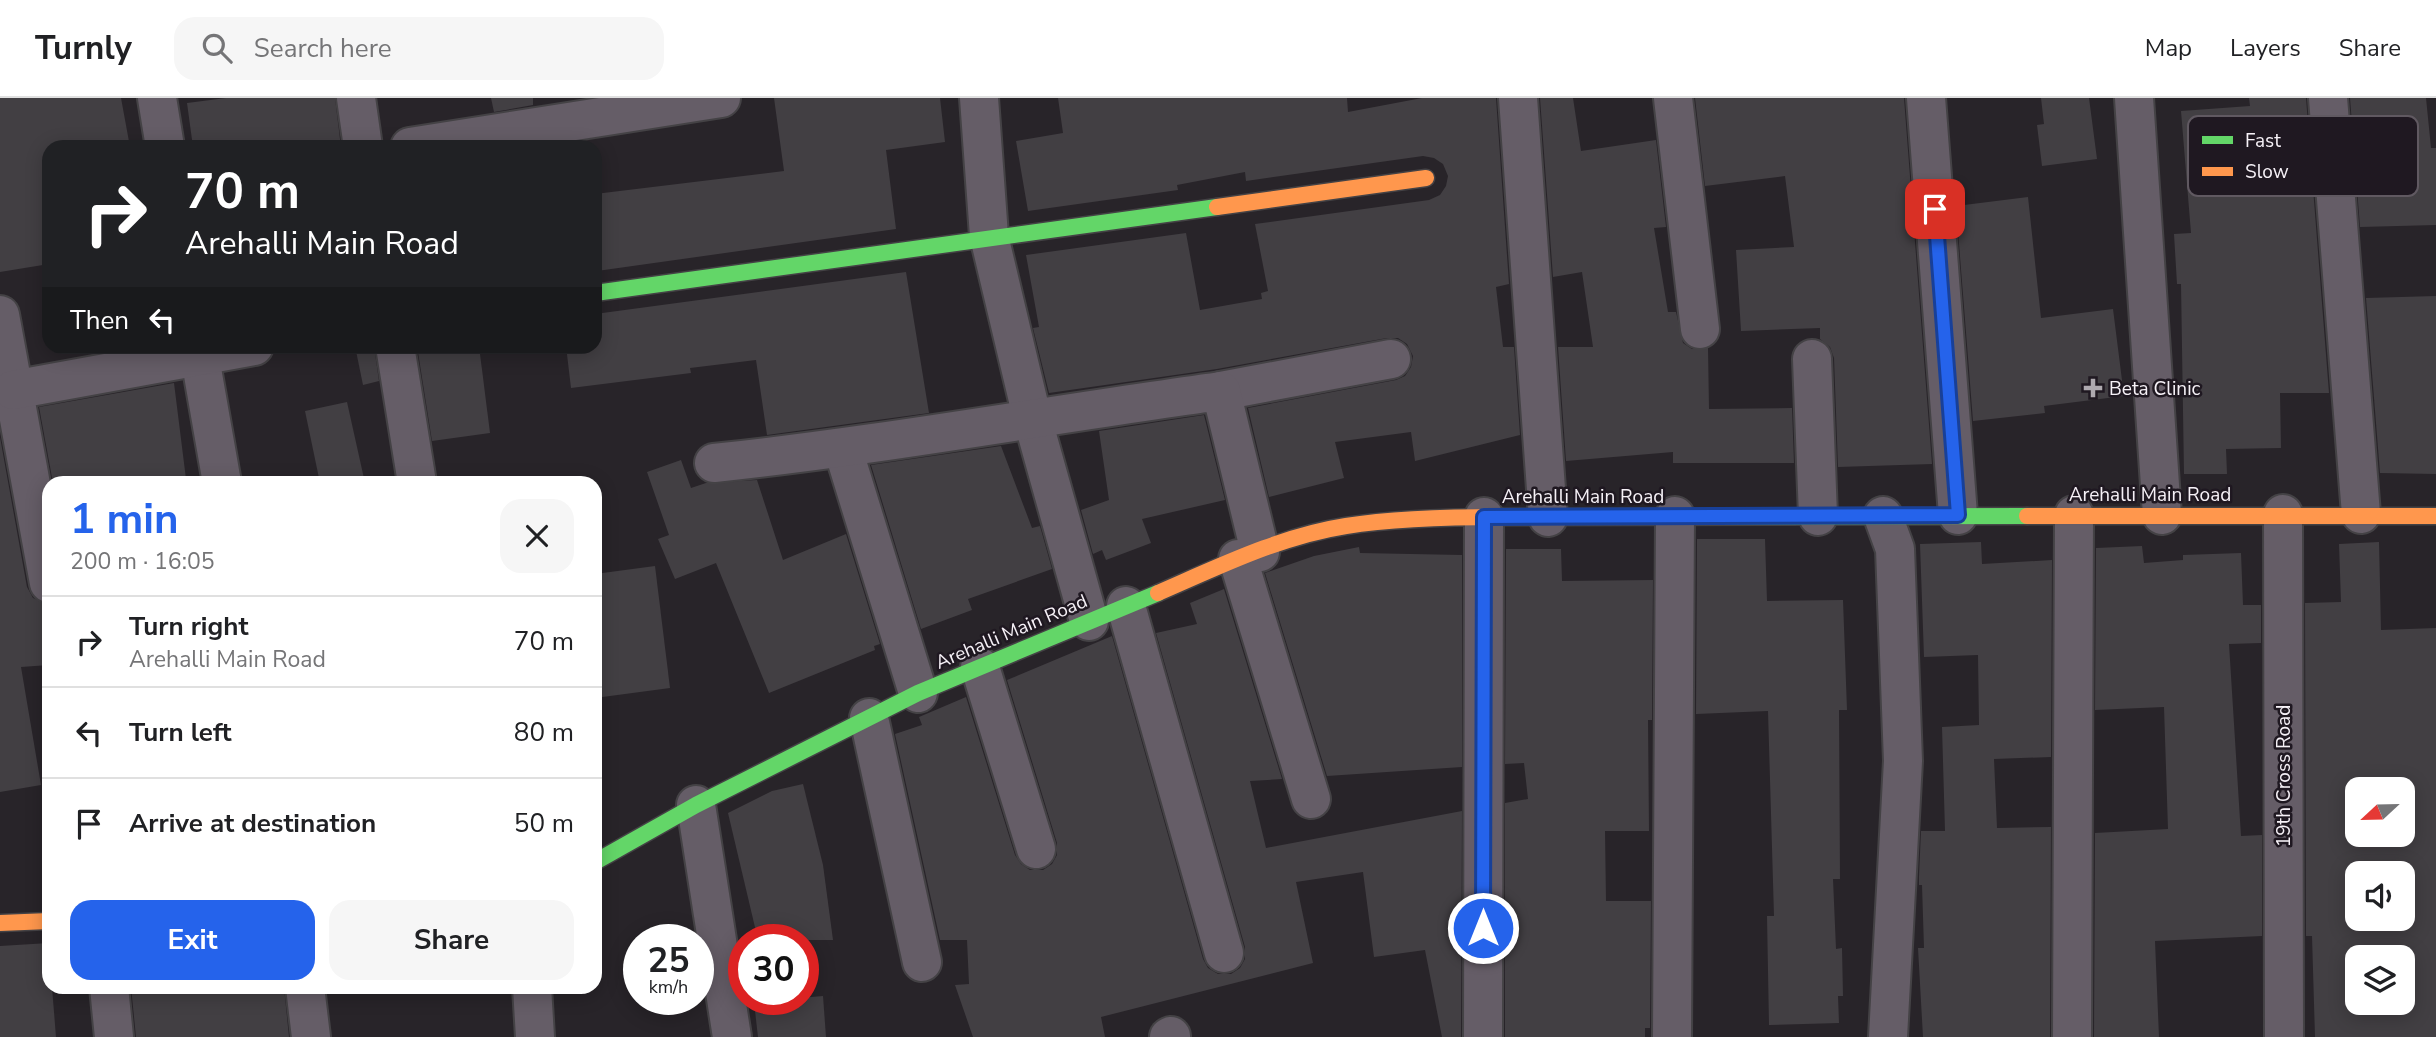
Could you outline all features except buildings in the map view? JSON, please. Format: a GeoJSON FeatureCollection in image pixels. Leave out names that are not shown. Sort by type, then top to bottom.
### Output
{"type":"FeatureCollection","features":[{"type":"Feature","properties":{"kind":"street"},"geometry":{"type":"LineString","coordinates":[[157,98],[164,140]]}},
{"type":"Feature","properties":{"kind":"street"},"geometry":{"type":"LineString","coordinates":[[356,98],[362,140]]}},
{"type":"Feature","properties":{"kind":"street"},"geometry":{"type":"LineString","coordinates":[[454,140],[721,98]]}},
{"type":"Feature","properties":{"kind":"street"},"geometry":{"type":"LineString","coordinates":[[979,98],[989,236],[1032,417],[1089,621]]}},
{"type":"Feature","properties":{"kind":"street"},"geometry":{"type":"LineString","coordinates":[[1518,98],[1548,517]]}},
{"type":"Feature","properties":{"kind":"street"},"geometry":{"type":"LineString","coordinates":[[1673,98],[1700,329]]}},
{"type":"Feature","properties":{"kind":"street"},"geometry":{"type":"LineString","coordinates":[[1926,98],[1958,515]]}},
{"type":"Feature","properties":{"kind":"street"},"geometry":{"type":"LineString","coordinates":[[2134,98],[2162,514]]}},
{"type":"Feature","properties":{"kind":"street"},"geometry":{"type":"LineString","coordinates":[[2328,98],[2329,116]]}},
{"type":"Feature","properties":{"kind":"street"},"geometry":{"type":"LineString","coordinates":[[602,292],[989,236],[1426,178]]}},
{"type":"Feature","properties":{"kind":"street"},"geometry":{"type":"LineString","coordinates":[[2336,196],[2361,514]]}},
{"type":"Feature","properties":{"kind":"street"},"geometry":{"type":"LineString","coordinates":[[0,315],[42,545]]}},
{"type":"Feature","properties":{"kind":"street"},"geometry":{"type":"LineString","coordinates":[[13,390],[185,354]]}},
{"type":"Feature","properties":{"kind":"street"},"geometry":{"type":"LineString","coordinates":[[200,354],[221,476]]}},
{"type":"Feature","properties":{"kind":"street"},"geometry":{"type":"LineString","coordinates":[[397,354],[416,476]]}},
{"type":"Feature","properties":{"kind":"street"},"geometry":{"type":"LineString","coordinates":[[714,463],[843,449],[1032,417],[1222,391],[1391,359]]}},
{"type":"Feature","properties":{"kind":"street"},"geometry":{"type":"LineString","coordinates":[[1812,359],[1818,516]]}},
{"type":"Feature","properties":{"kind":"street"},"geometry":{"type":"LineString","coordinates":[[1222,391],[1249,555],[1311,799]]}},
{"type":"Feature","properties":{"kind":"street"},"geometry":{"type":"LineString","coordinates":[[843,449],[918,693]]}},
{"type":"Feature","properties":{"kind":"street","name":"Arehalli Main Road"},"geometry":{"type":"LineString","coordinates":[[602,858],[696,805],[918,693],[1249,555],[1308,535],[1346,526],[1484,517],[2162,514],[2436,516]]}},
{"type":"Feature","properties":{"kind":"street","name":"19th Cross Road"},"geometry":{"type":"LineString","coordinates":[[2283,514],[2284,1037]]}},
{"type":"Feature","properties":{"kind":"street"},"geometry":{"type":"LineString","coordinates":[[2072,1037],[2074,515]]}},
{"type":"Feature","properties":{"kind":"street"},"geometry":{"type":"LineString","coordinates":[[1672,1037],[1675,516]]}},
{"type":"Feature","properties":{"kind":"street"},"geometry":{"type":"LineString","coordinates":[[1883,516],[1895,549],[1903,761],[1888,1037]]}},
{"type":"Feature","properties":{"kind":"street"},"geometry":{"type":"LineString","coordinates":[[1483,1037],[1484,517]]}},
{"type":"Feature","properties":{"kind":"street"},"geometry":{"type":"LineString","coordinates":[[1126,606],[1224,953]]}},
{"type":"Feature","properties":{"kind":"street"},"geometry":{"type":"LineString","coordinates":[[980,667],[1036,849]]}},
{"type":"Feature","properties":{"kind":"street"},"geometry":{"type":"LineString","coordinates":[[869,718],[922,962]]}},
{"type":"Feature","properties":{"kind":"street"},"geometry":{"type":"LineString","coordinates":[[696,805],[732,1037]]}},
{"type":"Feature","properties":{"kind":"street"},"geometry":{"type":"LineString","coordinates":[[0,923],[42,920]]}},
{"type":"Feature","properties":{"kind":"street"},"geometry":{"type":"LineString","coordinates":[[110,994],[114,1037]]}},
{"type":"Feature","properties":{"kind":"street"},"geometry":{"type":"LineString","coordinates":[[305,994],[311,1037]]}},
{"type":"Feature","properties":{"kind":"street"},"geometry":{"type":"LineString","coordinates":[[532,994],[535,1037]]}},
{"type":"Feature","properties":{"kind":"traffic: fast"},"geometry":{"type":"LineString","coordinates":[[602,292],[1217,207]]}},
{"type":"Feature","properties":{"kind":"traffic: fast"},"geometry":{"type":"LineString","coordinates":[[1502,517],[2027,516]]}},
{"type":"Feature","properties":{"kind":"traffic: fast"},"geometry":{"type":"LineString","coordinates":[[602,858],[696,805],[918,693],[1158,593]]}},
{"type":"Feature","properties":{"kind":"traffic: slow"},"geometry":{"type":"LineString","coordinates":[[1217,207],[1426,178]]}},
{"type":"Feature","properties":{"kind":"traffic: slow"},"geometry":{"type":"LineString","coordinates":[[2027,516],[2436,516]]}},
{"type":"Feature","properties":{"kind":"traffic: slow"},"geometry":{"type":"LineString","coordinates":[[1158,593],[1250,554],[1322,531],[1365,523],[1502,517]]}},
{"type":"Feature","properties":{"kind":"traffic: slow"},"geometry":{"type":"LineString","coordinates":[[0,923],[42,921]]}},
{"type":"Feature","properties":{"kind":"place","name":"Beta Clinic"},"geometry":{"type":"Point","coordinates":[2093,388]}},
{"type":"Feature","properties":{"kind":"route"},"geometry":{"type":"LineString","coordinates":[[1483,928],[1484,517],[1958,515],[1935,209]]}}]}
